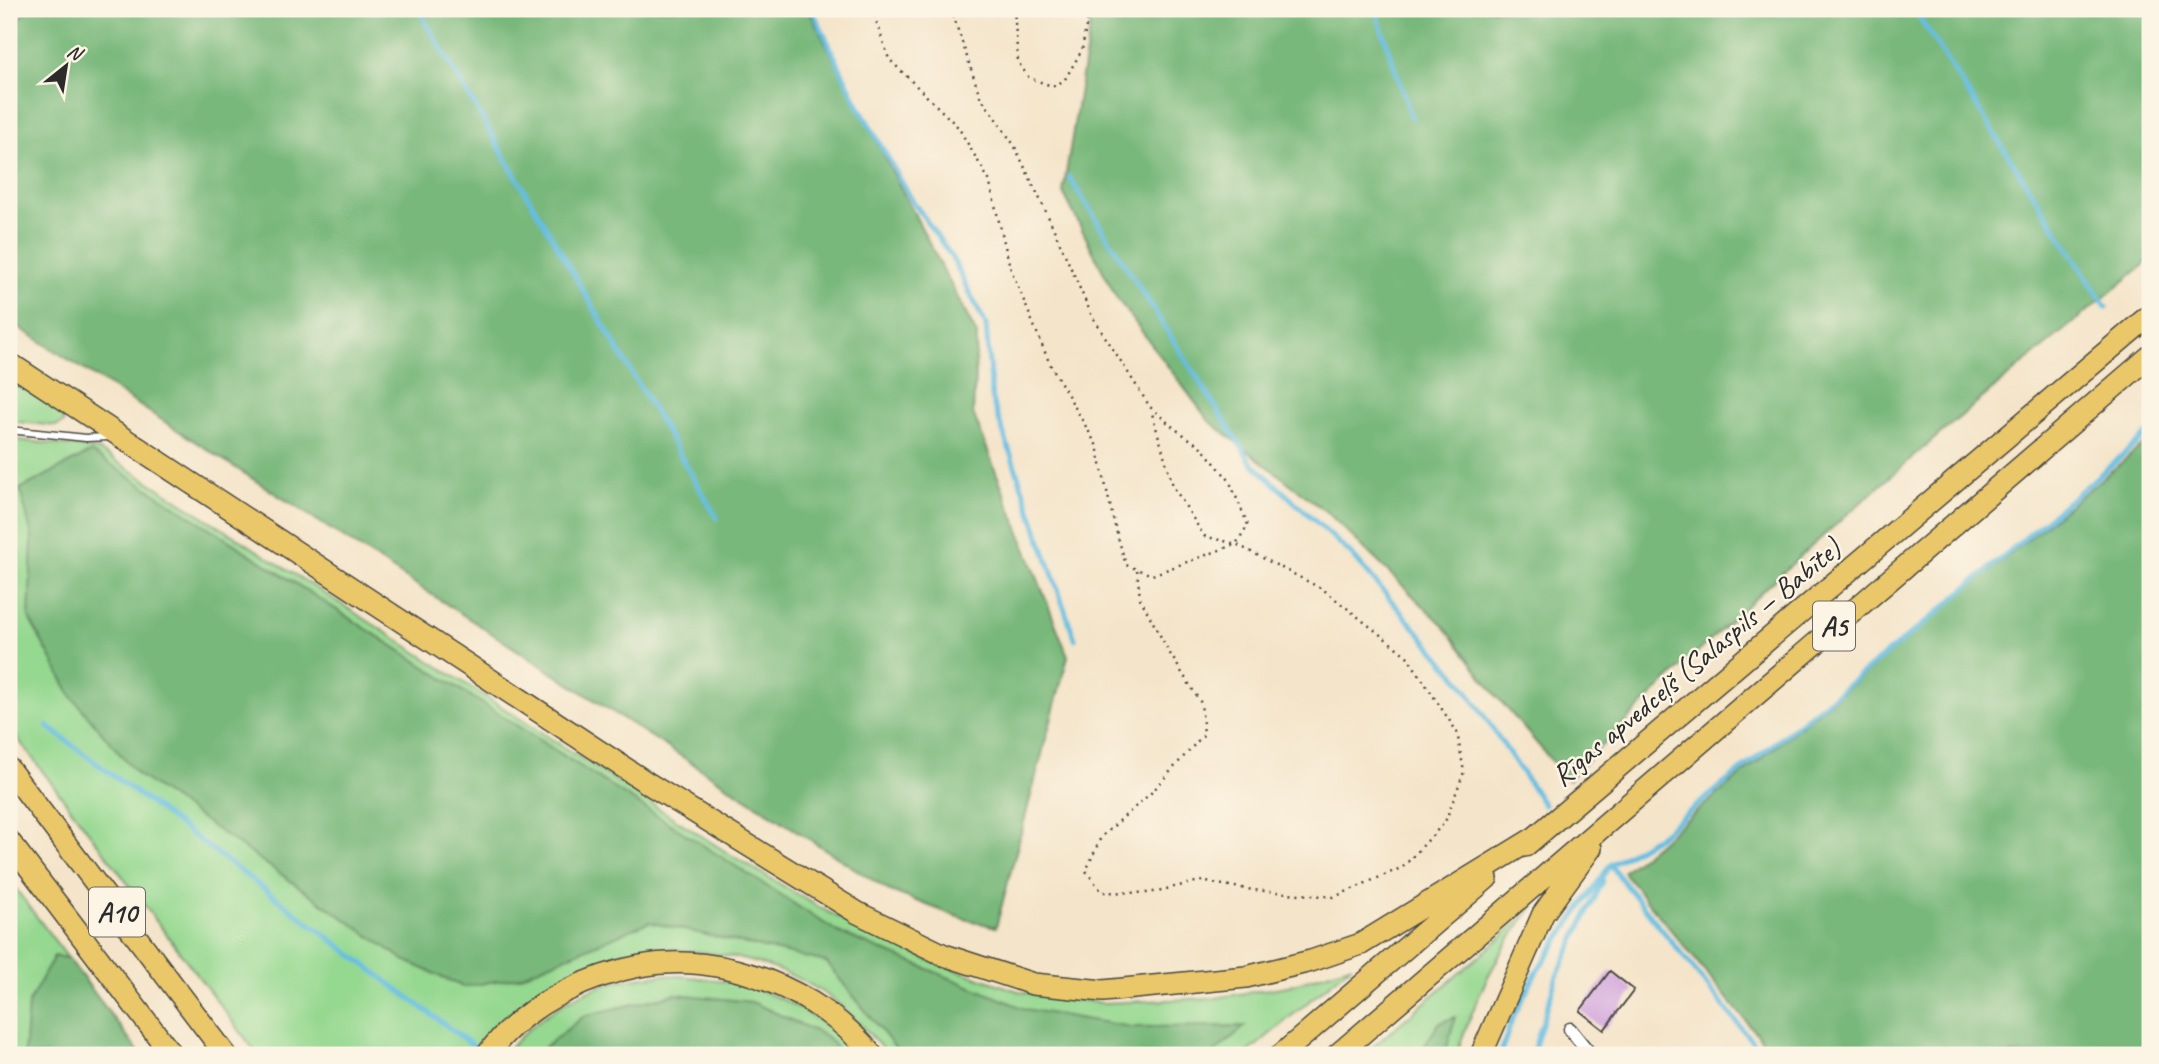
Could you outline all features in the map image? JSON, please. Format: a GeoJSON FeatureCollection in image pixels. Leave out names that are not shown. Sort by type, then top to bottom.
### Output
{"type":"FeatureCollection","features":[{"type":"Feature","properties":{"kind":"highway","name":"Rīgas apvedceļš (Salaspils — Babīte)"},"geometry":{"type":"LineString","coordinates":[[1282,1055],[2150,315]]}},
{"type":"Feature","properties":{"kind":"highway","name":"Rīgas apvedceļš (Salaspils — Babīte)"},"geometry":{"type":"LineString","coordinates":[[1337,1055],[2150,356]]}},
{"type":"Feature","properties":{"kind":"highway"},"geometry":{"type":"LineString","coordinates":[[9,363],[649,784],[858,913],[944,955],[1033,984],[1103,991],[1246,977],[1311,961],[1361,944],[1534,838]]}},
{"type":"Feature","properties":{"kind":"highway","name":"A10"},"geometry":{"type":"LineString","coordinates":[[9,769],[226,1055]]}},
{"type":"Feature","properties":{"kind":"highway"},"geometry":{"type":"LineString","coordinates":[[1482,1055],[1543,914],[1624,807]]}},
{"type":"Feature","properties":{"kind":"highway","name":"A10"},"geometry":{"type":"LineString","coordinates":[[9,841],[172,1055]]}},
{"type":"Feature","properties":{"kind":"highway"},"geometry":{"type":"LineString","coordinates":[[487,1055],[512,1027],[549,999],[592,979],[620,970],[642,965],[675,963],[707,965],[746,973],[803,995],[856,1035],[872,1055]]}},
{"type":"Feature","properties":{"kind":"street"},"geometry":{"type":"LineString","coordinates":[[1570,1029],[1591,1055]]}},
{"type":"Feature","properties":{"kind":"lane"},"geometry":{"type":"LineString","coordinates":[[9,430],[86,438],[120,436]]}},
{"type":"Feature","properties":{"kind":"path"},"geometry":{"type":"LineString","coordinates":[[872,9],[889,59],[958,127],[989,180],[1010,267],[1049,362],[1097,446],[1126,565],[1152,575],[1236,544],[1248,524],[1229,480],[1201,447],[1150,407],[1091,316],[1014,145],[980,96],[951,9]]}},
{"type":"Feature","properties":{"kind":"path"},"geometry":{"type":"LineString","coordinates":[[1014,9],[1017,62],[1029,78],[1052,86],[1064,81],[1082,50],[1089,9]]}},
{"type":"Feature","properties":{"kind":"path"},"geometry":{"type":"LineString","coordinates":[[1137,569],[1140,598],[1201,703],[1204,734],[1152,792],[1101,837],[1086,871],[1102,892],[1149,893],[1200,881],[1253,890],[1334,897],[1403,867],[1445,822],[1464,772],[1457,732],[1407,656],[1324,590],[1236,544],[1204,536],[1173,486],[1150,407]]}},
{"type":"Feature","properties":{"kind":"green space"},"geometry":{"type":"Polygon","coordinates":[[[27,9],[808,9],[977,335],[973,413],[1068,656],[996,927],[961,918],[888,890],[9,321],[9,31],[27,9]]]}},
{"type":"Feature","properties":{"kind":"green space"},"geometry":{"type":"Polygon","coordinates":[[[1093,9],[2150,9],[2150,260],[1999,384],[1778,576],[1568,780],[1499,699],[1443,625],[1329,514],[1209,421],[1116,297],[1063,192],[1093,9]]]}},
{"type":"Feature","properties":{"kind":"green space"},"geometry":{"type":"Polygon","coordinates":[[[9,378],[59,410],[64,423],[56,426],[9,421],[9,378]]]}},
{"type":"Feature","properties":{"kind":"green space"},"geometry":{"type":"Polygon","coordinates":[[[9,439],[97,449],[734,857],[826,911],[930,961],[1021,992],[1102,1003],[1215,998],[1288,986],[1352,965],[1245,1055],[888,1055],[840,1006],[807,983],[759,964],[725,956],[664,949],[609,959],[557,981],[511,1014],[491,1033],[474,1055],[258,1055],[9,727],[9,439]]]}},
{"type":"Feature","properties":{"kind":"green space"},"geometry":{"type":"Polygon","coordinates":[[[2150,439],[2150,1055],[1774,1055],[1623,872],[2150,439]]]}},
{"type":"Feature","properties":{"kind":"green space"},"geometry":{"type":"Polygon","coordinates":[[[91,452],[838,932],[1025,1009],[1131,1027],[1245,1026],[1212,1055],[901,1055],[826,962],[649,922],[518,977],[463,987],[404,960],[137,774],[72,697],[29,618],[32,536],[20,489],[91,452]]]}},
{"type":"Feature","properties":{"kind":"green space"},"geometry":{"type":"Polygon","coordinates":[[[9,880],[141,1055],[10,1055],[9,880]]]}},
{"type":"Feature","properties":{"kind":"green space"},"geometry":{"type":"Polygon","coordinates":[[[1536,904],[1510,939],[1488,976],[1456,1055],[1363,1055],[1504,935],[1536,904]]]}},
{"type":"Feature","properties":{"kind":"green space"},"geometry":{"type":"Polygon","coordinates":[[[54,956],[68,958],[141,1055],[24,1055],[28,1004],[54,956]]]}},
{"type":"Feature","properties":{"kind":"green space"},"geometry":{"type":"Polygon","coordinates":[[[661,975],[728,982],[770,994],[809,1014],[833,1031],[856,1055],[504,1055],[542,1018],[572,999],[622,980],[661,975]]]}},
{"type":"Feature","properties":{"kind":"green space"},"geometry":{"type":"Polygon","coordinates":[[[676,994],[752,1002],[826,1036],[843,1055],[535,1055],[584,1016],[676,994]]]}},
{"type":"Feature","properties":{"kind":"green space"},"geometry":{"type":"Polygon","coordinates":[[[1455,1017],[1445,1055],[1419,1055],[1439,1023],[1455,1017]]]}},
{"type":"Feature","properties":{"kind":"building"},"geometry":{"type":"Polygon","coordinates":[[[1610,971],[1634,990],[1604,1030],[1580,1011],[1610,971]]]}},
{"type":"Feature","properties":{"kind":"waterway"},"geometry":{"type":"LineString","coordinates":[[9,19],[15,9]]}},
{"type":"Feature","properties":{"kind":"waterway"},"geometry":{"type":"LineString","coordinates":[[418,9],[717,518]]}},
{"type":"Feature","properties":{"kind":"waterway"},"geometry":{"type":"LineString","coordinates":[[812,9],[858,105],[912,200],[951,256],[986,325],[992,400],[1075,639]]}},
{"type":"Feature","properties":{"kind":"waterway"},"geometry":{"type":"LineString","coordinates":[[1375,9],[1412,118]]}},
{"type":"Feature","properties":{"kind":"waterway"},"geometry":{"type":"LineString","coordinates":[[1914,9],[2106,307]]}},
{"type":"Feature","properties":{"kind":"waterway"},"geometry":{"type":"LineString","coordinates":[[1069,177],[1251,462],[1353,556],[1462,683],[1544,805]]}},
{"type":"Feature","properties":{"kind":"waterway"},"geometry":{"type":"LineString","coordinates":[[1500,1055],[1513,1017],[1537,971],[1610,865],[1659,836],[1931,618],[2150,432]]}},
{"type":"Feature","properties":{"kind":"waterway"},"geometry":{"type":"LineString","coordinates":[[47,726],[480,1051]]}},
{"type":"Feature","properties":{"kind":"waterway"},"geometry":{"type":"LineString","coordinates":[[1610,865],[1763,1055]]}},
{"type":"Feature","properties":{"kind":"waterway"},"geometry":{"type":"LineString","coordinates":[[1532,1055],[1557,976],[1603,881]]}}]}
